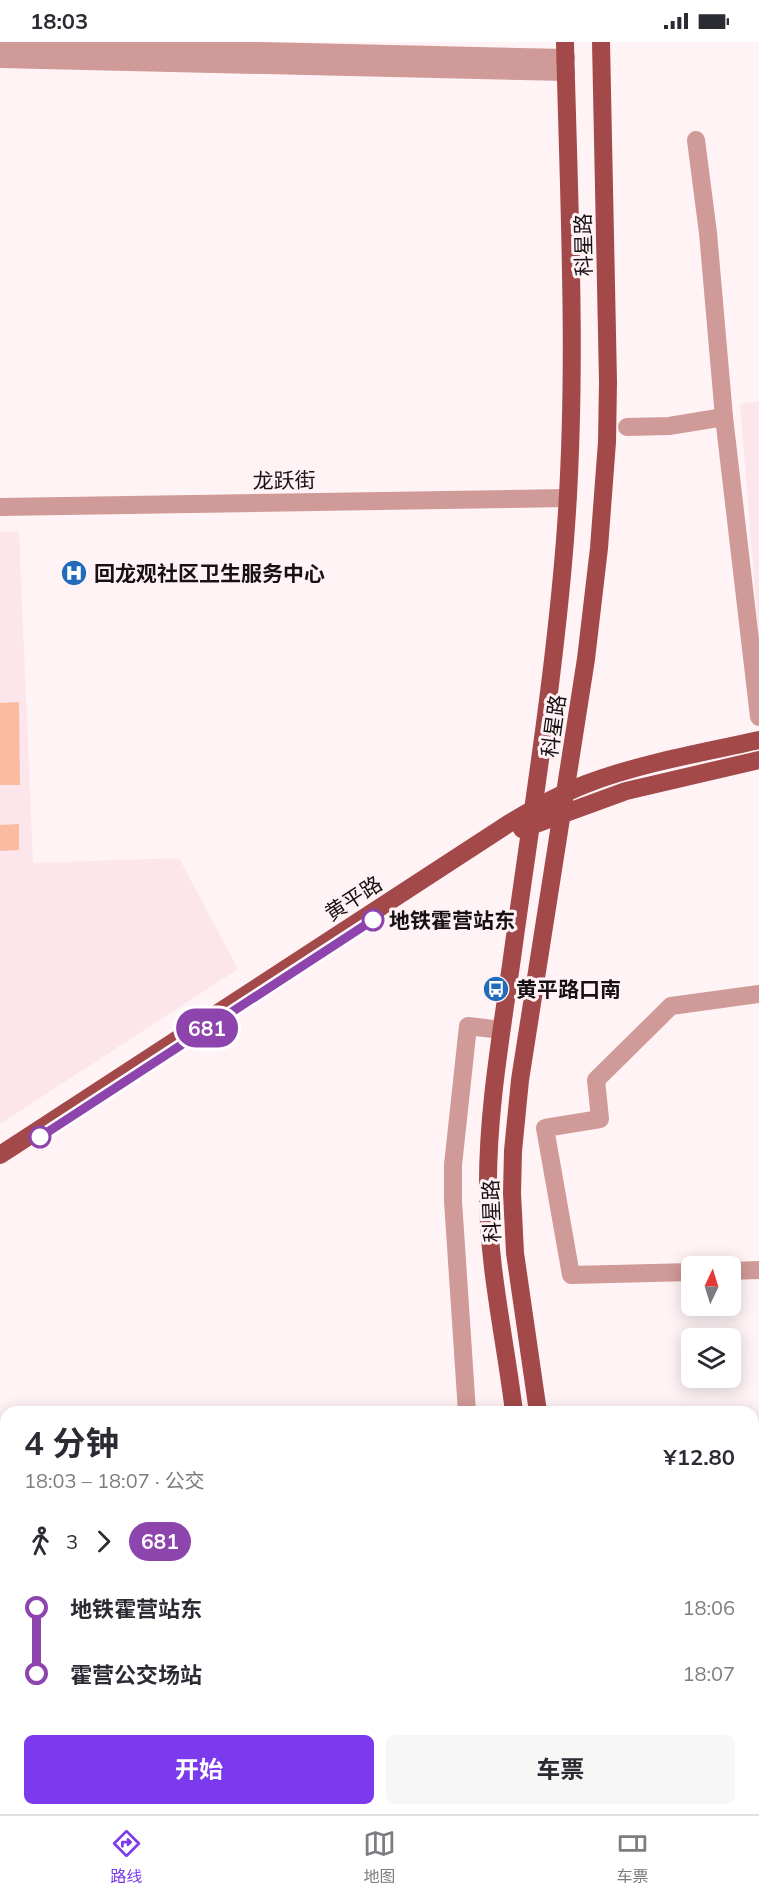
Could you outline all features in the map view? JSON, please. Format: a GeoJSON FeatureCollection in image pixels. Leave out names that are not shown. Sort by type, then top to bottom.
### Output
{"type":"FeatureCollection","features":[{"type":"Feature","properties":{"kind":"main road","name":"科星路"},"geometry":{"type":"LineString","coordinates":[[537,1406],[513,1233],[512,1172],[520,1080],[593,608],[607,442],[608,382],[601,42]]}},
{"type":"Feature","properties":{"kind":"main road","name":"科星路"},"geometry":{"type":"LineString","coordinates":[[513,1406],[493,1276],[488,1212],[490,1130],[501,1030],[554,649],[568,498],[572,382],[566,57]]}},
{"type":"Feature","properties":{"kind":"main road","name":"黄平路"},"geometry":{"type":"LineString","coordinates":[[0,1155],[531,818],[566,792],[629,770],[759,740]]}},
{"type":"Feature","properties":{"kind":"main road","name":"黄平路"},"geometry":{"type":"LineString","coordinates":[[0,1163],[531,818],[562,813],[653,784],[759,760]]}},
{"type":"Feature","properties":{"kind":"street"},"geometry":{"type":"LineString","coordinates":[[0,45],[566,57]]}},
{"type":"Feature","properties":{"kind":"street"},"geometry":{"type":"LineString","coordinates":[[0,59],[566,57]]}},
{"type":"Feature","properties":{"kind":"street"},"geometry":{"type":"LineString","coordinates":[[696,140],[708,233],[724,417],[759,717]]}},
{"type":"Feature","properties":{"kind":"street"},"geometry":{"type":"LineString","coordinates":[[627,427],[669,426],[724,417]]}},
{"type":"Feature","properties":{"kind":"street","name":"龙跃街"},"geometry":{"type":"LineString","coordinates":[[0,507],[568,498]]}},
{"type":"Feature","properties":{"kind":"street"},"geometry":{"type":"LineString","coordinates":[[681,1272],[571,1275],[545,1128],[600,1119],[596,1080],[671,1006],[759,994]]}},
{"type":"Feature","properties":{"kind":"street"},"geometry":{"type":"LineString","coordinates":[[466,1406],[453,1166],[468,1026],[501,1030]]}},
{"type":"Feature","properties":{"kind":"street"},"geometry":{"type":"LineString","coordinates":[[741,1271],[759,1270]]}},
{"type":"Feature","properties":{"kind":"shaded area"},"geometry":{"type":"Polygon","coordinates":[[[759,401],[759,642],[740,404],[759,401]]]}},
{"type":"Feature","properties":{"kind":"shaded area"},"geometry":{"type":"Polygon","coordinates":[[[0,532],[19,532],[33,863],[179,858],[238,969],[0,1124],[0,532]]]}},
{"type":"Feature","properties":{"kind":"shaded area"},"geometry":{"type":"Polygon","coordinates":[[[19,702],[20,785],[0,785],[0,703],[19,702]]]}},
{"type":"Feature","properties":{"kind":"shaded area"},"geometry":{"type":"Polygon","coordinates":[[[19,824],[19,850],[0,851],[0,825],[19,824]]]}},
{"type":"Feature","properties":{"kind":"bus line","name":"681"},"geometry":{"type":"LineString","coordinates":[[40,1137],[373,920]]}},
{"type":"Feature","properties":{"kind":"place","name":"回龙观社区卫生服务中心"},"geometry":{"type":"Point","coordinates":[74,573]}},
{"type":"Feature","properties":{"kind":"place","name":"地铁霍营站东"},"geometry":{"type":"Point","coordinates":[373,920]}},
{"type":"Feature","properties":{"kind":"place","name":"黄平路口南"},"geometry":{"type":"Point","coordinates":[496,989]}}]}
